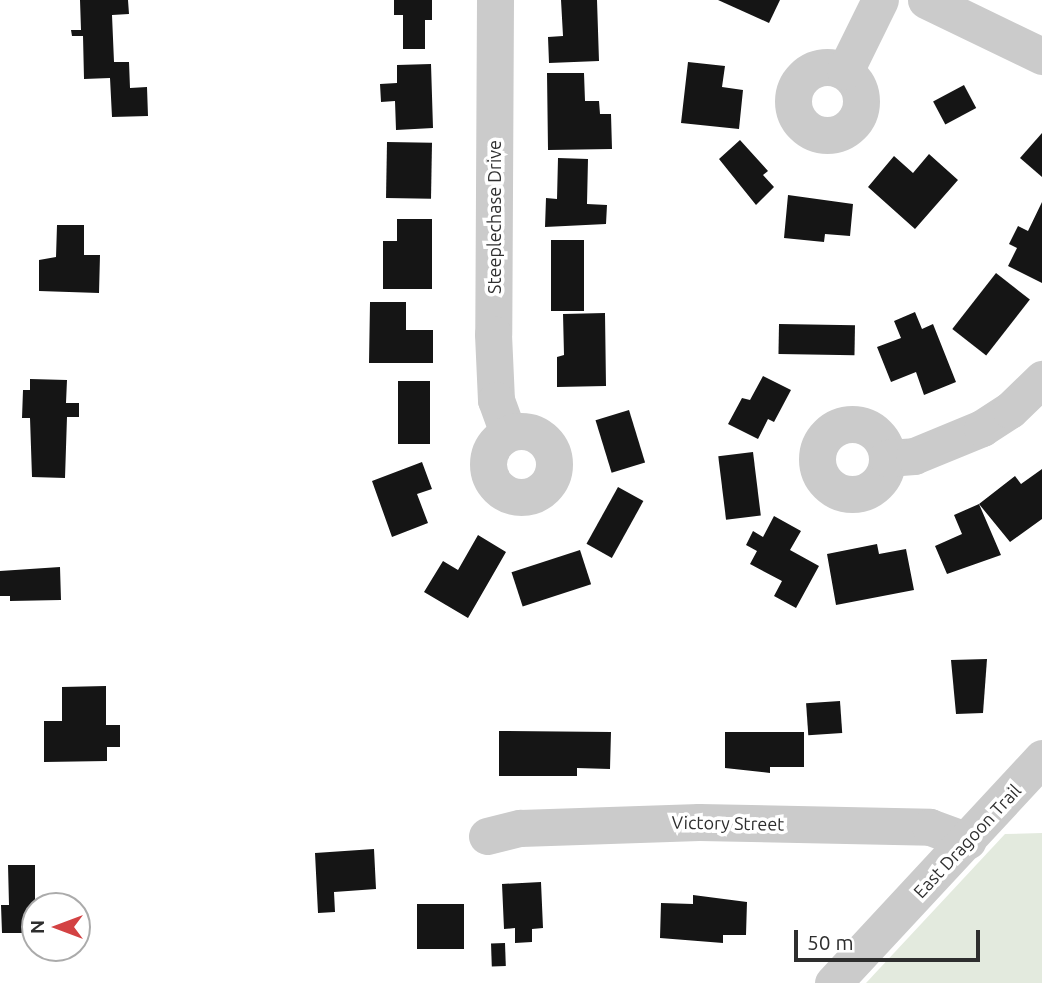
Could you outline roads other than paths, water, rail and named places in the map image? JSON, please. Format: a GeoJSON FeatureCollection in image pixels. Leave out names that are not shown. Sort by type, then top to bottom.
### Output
{"type":"FeatureCollection","features":[{"type":"Feature","properties":{"kind":"street","name":"Steeplechase Drive"},"geometry":{"type":"LineString","coordinates":[[495,0],[493,334],[496,400],[507,431]]}},
{"type":"Feature","properties":{"kind":"street"},"geometry":{"type":"LineString","coordinates":[[845,71],[880,0]]}},
{"type":"Feature","properties":{"kind":"street"},"geometry":{"type":"LineString","coordinates":[[926,0],[1042,56]]}},
{"type":"Feature","properties":{"kind":"street"},"geometry":{"type":"LineString","coordinates":[[887,458],[914,456],[982,428],[1010,410],[1042,379]]}},
{"type":"Feature","properties":{"kind":"street","name":"East Dragoon Trail"},"geometry":{"type":"LineString","coordinates":[[833,983],[968,841],[1042,758]]}},
{"type":"Feature","properties":{"kind":"street","name":"Victory Street"},"geometry":{"type":"LineString","coordinates":[[487,836],[534,827],[699,822],[930,827],[968,841]]}}]}
